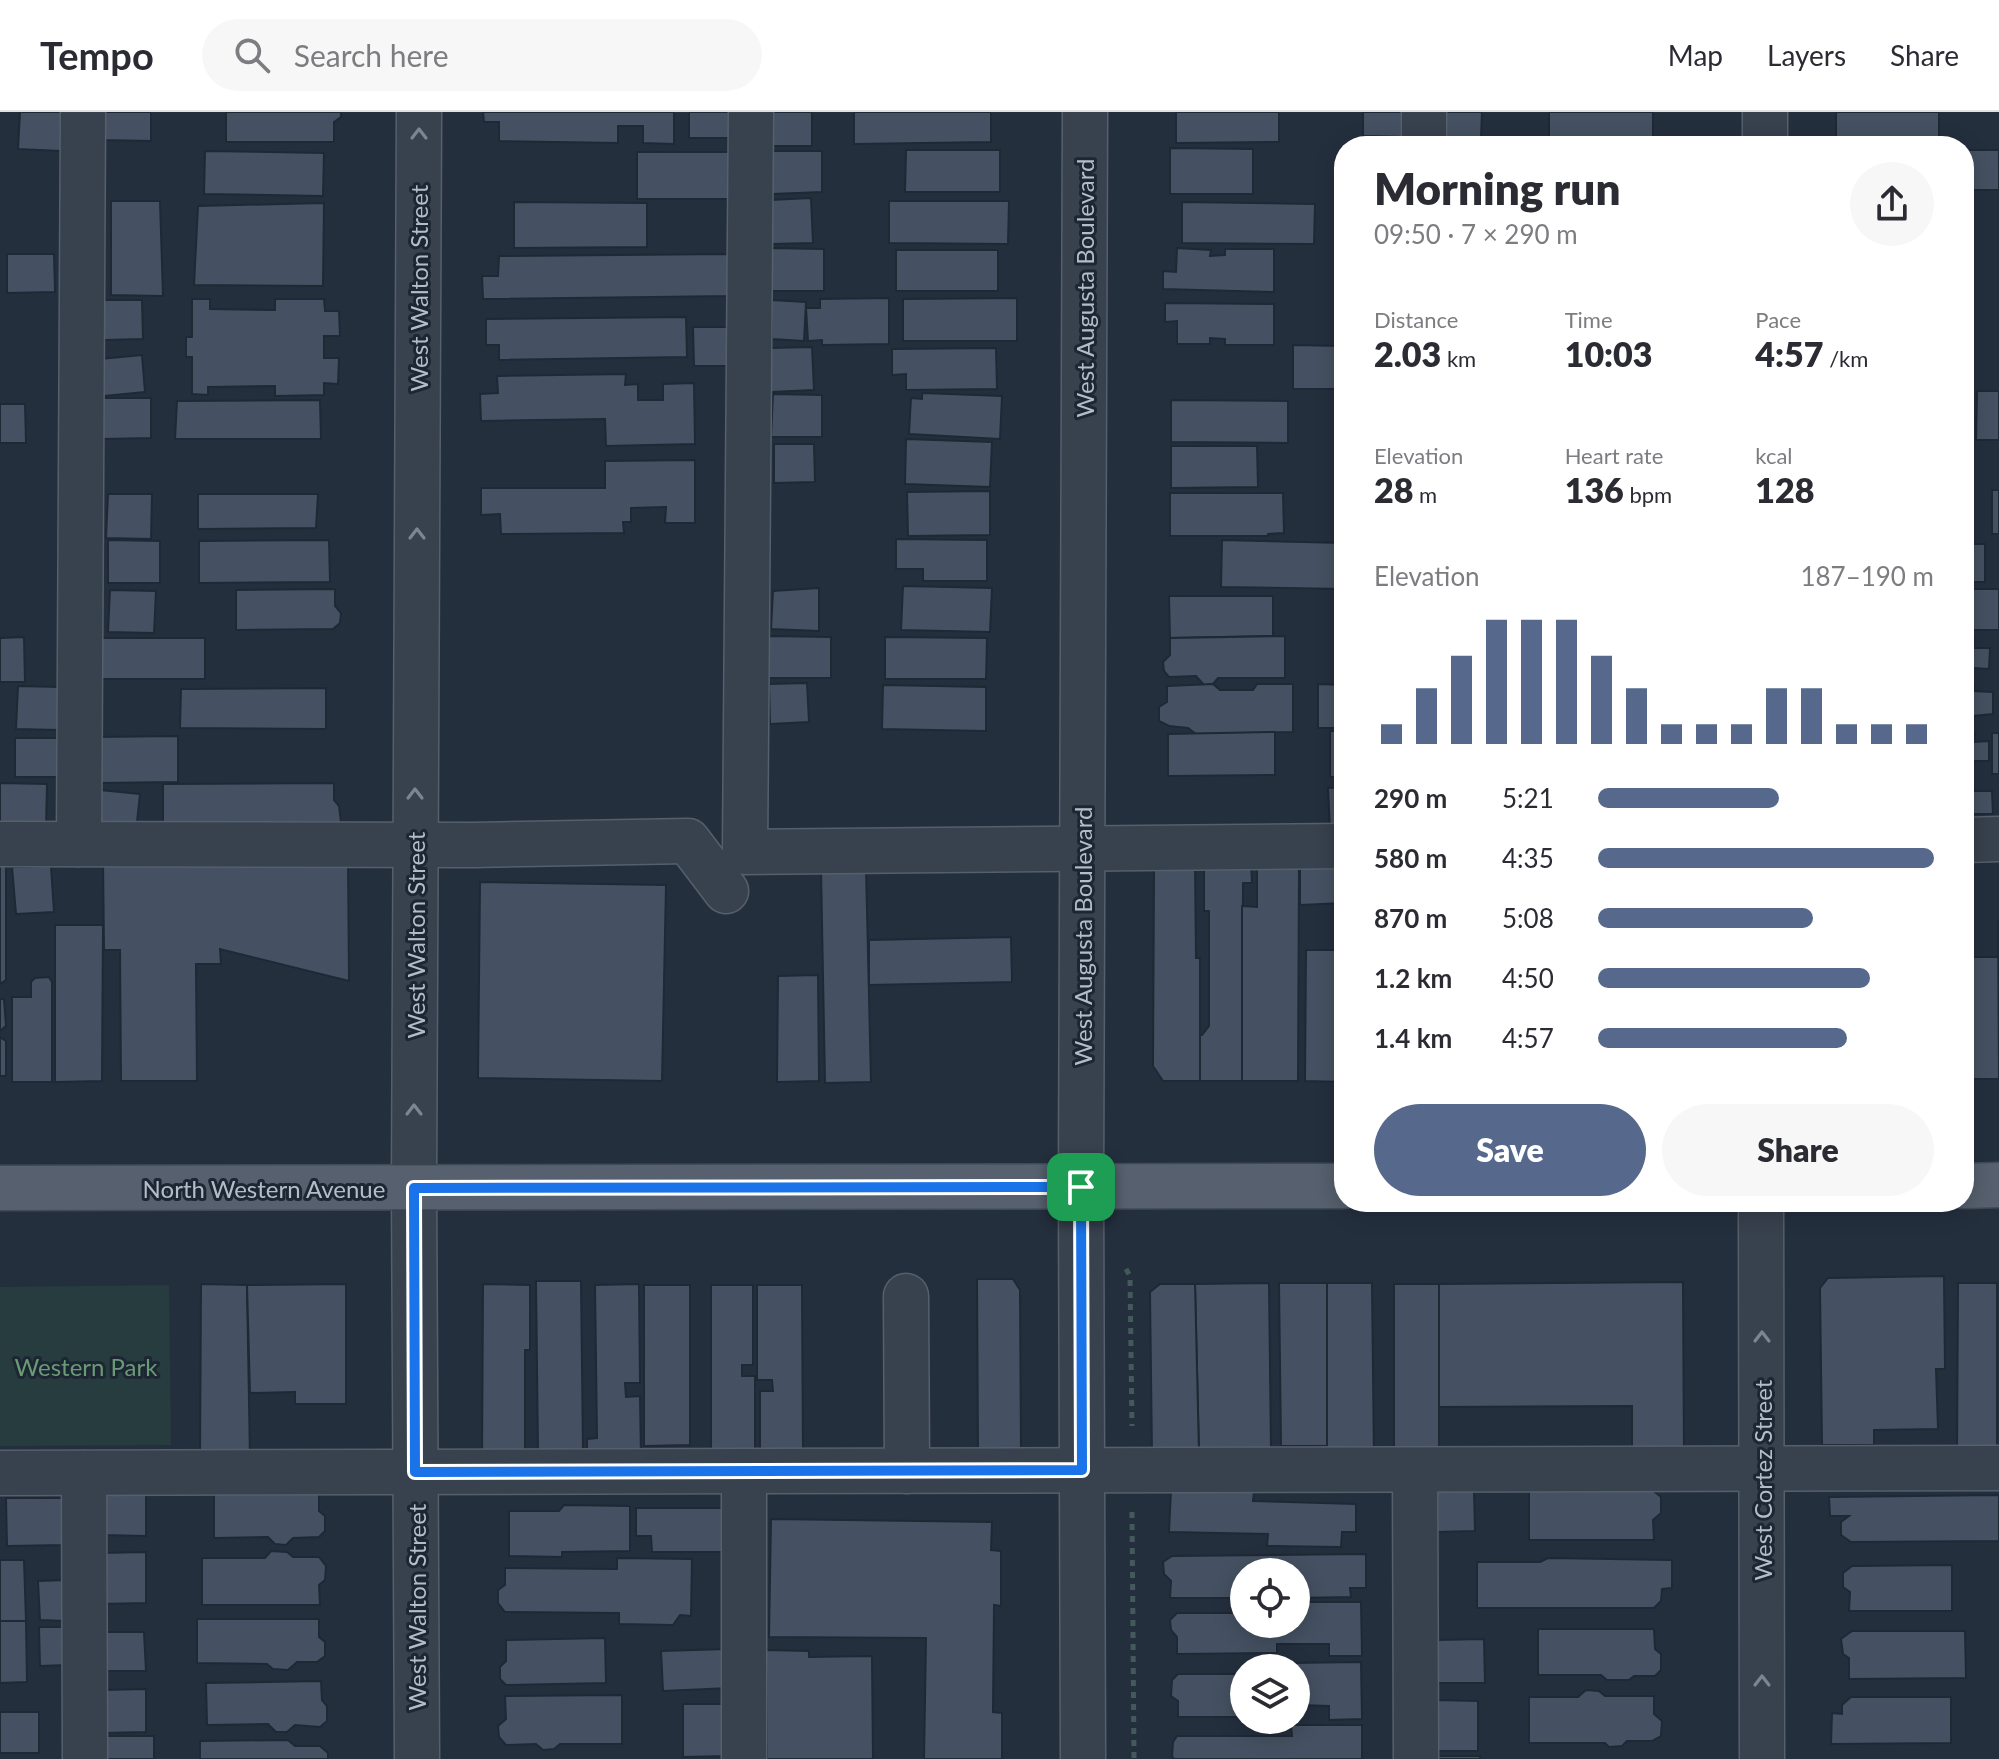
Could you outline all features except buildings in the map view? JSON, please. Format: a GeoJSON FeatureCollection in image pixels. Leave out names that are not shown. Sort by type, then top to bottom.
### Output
{"type":"FeatureCollection","features":[{"type":"Feature","properties":{"kind":"main road"},"geometry":{"type":"LineString","coordinates":[[1974,1186],[1999,1185]]}},
{"type":"Feature","properties":{"kind":"main road","name":"North Western Avenue"},"geometry":{"type":"LineString","coordinates":[[0,1188],[1334,1186]]}},
{"type":"Feature","properties":{"kind":"street"},"geometry":{"type":"LineString","coordinates":[[79,844],[83,112]]}},
{"type":"Feature","properties":{"kind":"street","name":"West Walton Street"},"geometry":{"type":"LineString","coordinates":[[417,1759],[414,1188],[419,112]]}},
{"type":"Feature","properties":{"kind":"street"},"geometry":{"type":"LineString","coordinates":[[751,112],[745,852],[1334,846]]}},
{"type":"Feature","properties":{"kind":"street","name":"West Augusta Boulevard"},"geometry":{"type":"LineString","coordinates":[[1083,1759],[1081,1187],[1085,112]]}},
{"type":"Feature","properties":{"kind":"street"},"geometry":{"type":"LineString","coordinates":[[1424,112],[1424,136]]}},
{"type":"Feature","properties":{"kind":"street"},"geometry":{"type":"LineString","coordinates":[[1765,112],[1765,136]]}},
{"type":"Feature","properties":{"kind":"street"},"geometry":{"type":"LineString","coordinates":[[1974,840],[1999,839]]}},
{"type":"Feature","properties":{"kind":"street"},"geometry":{"type":"LineString","coordinates":[[0,844],[415,845],[688,841],[726,891]]}},
{"type":"Feature","properties":{"kind":"street","name":"West Cortez Street"},"geometry":{"type":"LineString","coordinates":[[1761,1212],[1762,1759]]}},
{"type":"Feature","properties":{"kind":"street"},"geometry":{"type":"LineString","coordinates":[[906,1296],[907,1471]]}},
{"type":"Feature","properties":{"kind":"street"},"geometry":{"type":"LineString","coordinates":[[0,1473],[1999,1468]]}},
{"type":"Feature","properties":{"kind":"street"},"geometry":{"type":"LineString","coordinates":[[1415,1470],[1416,1759]]}},
{"type":"Feature","properties":{"kind":"street"},"geometry":{"type":"LineString","coordinates":[[744,1471],[744,1759]]}},
{"type":"Feature","properties":{"kind":"street"},"geometry":{"type":"LineString","coordinates":[[84,1473],[85,1759]]}},
{"type":"Feature","properties":{"kind":"green space","name":"Western Park"},"geometry":{"type":"Polygon","coordinates":[[[169,1285],[171,1445],[0,1446],[0,1287],[169,1285]]]}},
{"type":"Feature","properties":{"kind":"route"},"geometry":{"type":"LineString","coordinates":[[1081,1187],[1082,1470],[415,1472],[414,1188],[1081,1187]]}}]}
